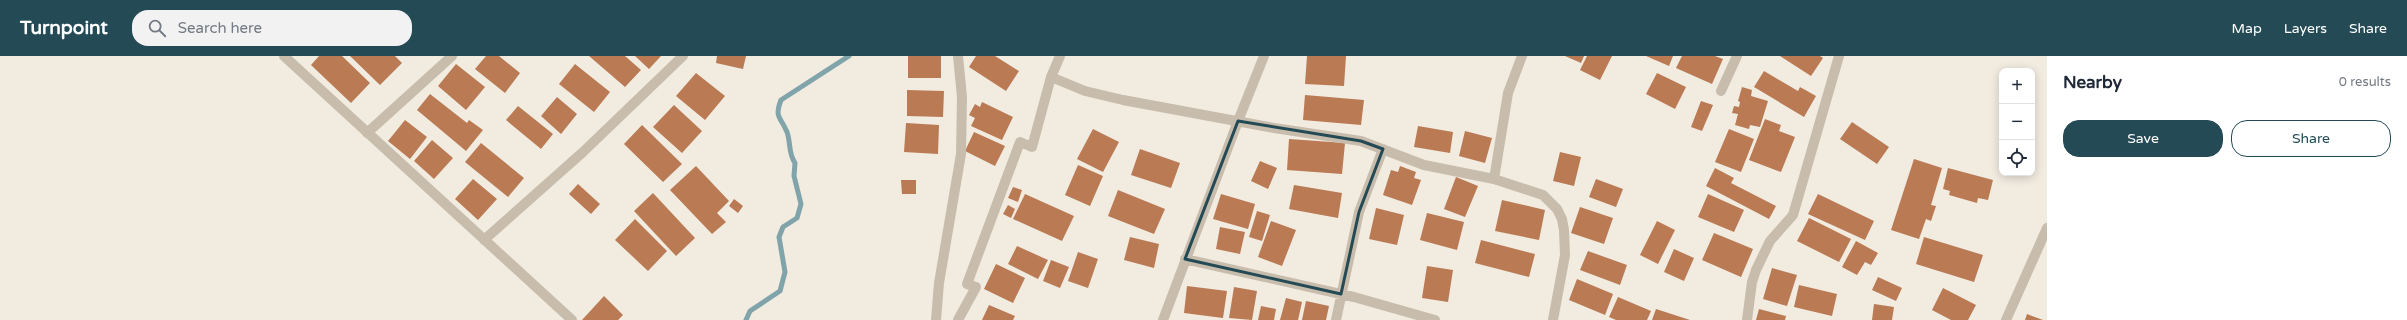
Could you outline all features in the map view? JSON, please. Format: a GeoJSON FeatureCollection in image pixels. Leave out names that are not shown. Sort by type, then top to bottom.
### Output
{"type":"FeatureCollection","features":[{"type":"Feature","properties":{"kind":"street"},"geometry":{"type":"LineString","coordinates":[[284,56],[572,320]]}},
{"type":"Feature","properties":{"kind":"street"},"geometry":{"type":"LineString","coordinates":[[367,133],[452,56]]}},
{"type":"Feature","properties":{"kind":"street"},"geometry":{"type":"LineString","coordinates":[[484,240],[583,152],[683,56]]}},
{"type":"Feature","properties":{"kind":"street"},"geometry":{"type":"LineString","coordinates":[[936,320],[939,283],[961,154],[962,97],[958,56]]}},
{"type":"Feature","properties":{"kind":"street"},"geometry":{"type":"LineString","coordinates":[[958,320],[976,287],[967,284],[1020,142],[1032,147],[1052,77],[1060,56]]}},
{"type":"Feature","properties":{"kind":"street"},"geometry":{"type":"LineString","coordinates":[[1163,320],[1185,259],[1264,56]]}},
{"type":"Feature","properties":{"kind":"street"},"geometry":{"type":"LineString","coordinates":[[1494,179],[1508,92],[1522,56]]}},
{"type":"Feature","properties":{"kind":"street"},"geometry":{"type":"LineString","coordinates":[[1721,91],[1737,56]]}},
{"type":"Feature","properties":{"kind":"street"},"geometry":{"type":"LineString","coordinates":[[1747,320],[1752,282],[1756,270],[1770,241],[1793,215],[1839,56]]}},
{"type":"Feature","properties":{"kind":"street"},"geometry":{"type":"LineString","coordinates":[[1052,77],[1085,91],[1123,100],[1361,141],[1424,164],[1494,179],[1543,195],[1557,209],[1562,218],[1565,255],[1553,320]]}},
{"type":"Feature","properties":{"kind":"street"},"geometry":{"type":"LineString","coordinates":[[1336,320],[1359,212],[1382,149]]}},
{"type":"Feature","properties":{"kind":"street"},"geometry":{"type":"LineString","coordinates":[[2006,320],[2047,228]]}},
{"type":"Feature","properties":{"kind":"street"},"geometry":{"type":"LineString","coordinates":[[1185,259],[1341,294],[1435,320]]}},
{"type":"Feature","properties":{"kind":"highlighted area"},"geometry":{"type":"Polygon","coordinates":[[[1238,121],[1361,141],[1383,149],[1359,212],[1341,294],[1185,259],[1238,121]]]}},
{"type":"Feature","properties":{"kind":"building"},"geometry":{"type":"Polygon","coordinates":[[[319,56],[342,56],[370,83],[351,103],[311,65],[319,56]]]}},
{"type":"Feature","properties":{"kind":"building"},"geometry":{"type":"Polygon","coordinates":[[[350,56],[395,56],[402,63],[380,85],[350,56]]]}},
{"type":"Feature","properties":{"kind":"building"},"geometry":{"type":"Polygon","coordinates":[[[486,56],[499,56],[520,73],[505,93],[475,69],[486,56]]]}},
{"type":"Feature","properties":{"kind":"building"},"geometry":{"type":"Polygon","coordinates":[[[589,56],[625,56],[641,70],[625,87],[589,56]]]}},
{"type":"Feature","properties":{"kind":"building"},"geometry":{"type":"Polygon","coordinates":[[[635,56],[661,56],[649,69],[635,56]]]}},
{"type":"Feature","properties":{"kind":"building"},"geometry":{"type":"Polygon","coordinates":[[[717,56],[746,56],[743,69],[716,63],[717,56]]]}},
{"type":"Feature","properties":{"kind":"building"},"geometry":{"type":"Polygon","coordinates":[[[908,56],[941,56],[941,78],[908,78],[908,56]]]}},
{"type":"Feature","properties":{"kind":"building"},"geometry":{"type":"Polygon","coordinates":[[[976,56],[995,56],[1019,71],[1006,91],[969,67],[976,56]]]}},
{"type":"Feature","properties":{"kind":"building"},"geometry":{"type":"Polygon","coordinates":[[[1307,56],[1346,56],[1344,86],[1305,84],[1307,56]]]}},
{"type":"Feature","properties":{"kind":"building"},"geometry":{"type":"Polygon","coordinates":[[[1565,56],[1584,56],[1581,63],[1565,56]]]}},
{"type":"Feature","properties":{"kind":"building"},"geometry":{"type":"Polygon","coordinates":[[[1587,56],[1612,56],[1600,80],[1580,70],[1587,56]]]}},
{"type":"Feature","properties":{"kind":"building"},"geometry":{"type":"Polygon","coordinates":[[[1646,56],[1673,56],[1669,66],[1646,56]]]}},
{"type":"Feature","properties":{"kind":"building"},"geometry":{"type":"Polygon","coordinates":[[[1682,56],[1715,56],[1723,59],[1712,84],[1676,68],[1682,56]]]}},
{"type":"Feature","properties":{"kind":"building"},"geometry":{"type":"Polygon","coordinates":[[[1780,56],[1820,56],[1823,58],[1811,76],[1780,56]]]}},
{"type":"Feature","properties":{"kind":"building"},"geometry":{"type":"Polygon","coordinates":[[[456,64],[485,87],[466,110],[438,86],[456,64]]]}},
{"type":"Feature","properties":{"kind":"building"},"geometry":{"type":"Polygon","coordinates":[[[575,64],[610,92],[594,112],[559,84],[575,64]]]}},
{"type":"Feature","properties":{"kind":"building"},"geometry":{"type":"Polygon","coordinates":[[[1764,71],[1798,91],[1800,87],[1816,96],[1804,117],[1754,87],[1764,71]]]}},
{"type":"Feature","properties":{"kind":"building"},"geometry":{"type":"Polygon","coordinates":[[[696,73],[725,96],[705,120],[676,96],[696,73]]]}},
{"type":"Feature","properties":{"kind":"building"},"geometry":{"type":"Polygon","coordinates":[[[1657,73],[1686,87],[1675,109],[1646,94],[1657,73]]]}},
{"type":"Feature","properties":{"kind":"building"},"geometry":{"type":"Polygon","coordinates":[[[1742,87],[1752,90],[1751,96],[1768,101],[1760,127],[1750,125],[1749,129],[1735,125],[1738,114],[1732,113],[1734,106],[1739,107],[1740,102],[1738,101],[1742,87]]]}},
{"type":"Feature","properties":{"kind":"building"},"geometry":{"type":"Polygon","coordinates":[[[907,90],[944,91],[943,117],[907,116],[907,90]]]}},
{"type":"Feature","properties":{"kind":"building"},"geometry":{"type":"Polygon","coordinates":[[[430,94],[467,123],[469,120],[483,130],[466,151],[417,110],[430,94]]]}},
{"type":"Feature","properties":{"kind":"building"},"geometry":{"type":"Polygon","coordinates":[[[1305,95],[1364,100],[1361,125],[1303,120],[1305,95]]]}},
{"type":"Feature","properties":{"kind":"building"},"geometry":{"type":"Polygon","coordinates":[[[557,97],[577,114],[561,134],[541,116],[557,97]]]}},
{"type":"Feature","properties":{"kind":"building"},"geometry":{"type":"Polygon","coordinates":[[[1701,101],[1713,105],[1702,131],[1691,127],[1701,101]]]}},
{"type":"Feature","properties":{"kind":"building"},"geometry":{"type":"Polygon","coordinates":[[[982,102],[1013,117],[1002,140],[971,126],[975,118],[969,115],[975,104],[980,107],[982,102]]]}},
{"type":"Feature","properties":{"kind":"building"},"geometry":{"type":"Polygon","coordinates":[[[674,105],[702,131],[682,153],[653,127],[674,105]]]}},
{"type":"Feature","properties":{"kind":"building"},"geometry":{"type":"Polygon","coordinates":[[[518,106],[553,134],[541,149],[506,120],[518,106]]]}},
{"type":"Feature","properties":{"kind":"building"},"geometry":{"type":"Polygon","coordinates":[[[1765,119],[1781,125],[1779,131],[1795,137],[1781,172],[1749,160],[1765,119]]]}},
{"type":"Feature","properties":{"kind":"building"},"geometry":{"type":"Polygon","coordinates":[[[405,120],[427,137],[410,159],[388,141],[405,120]]]}},
{"type":"Feature","properties":{"kind":"building"},"geometry":{"type":"Polygon","coordinates":[[[1852,122],[1889,147],[1877,164],[1840,139],[1852,122]]]}},
{"type":"Feature","properties":{"kind":"building"},"geometry":{"type":"Polygon","coordinates":[[[906,123],[939,125],[938,154],[904,152],[906,123]]]}},
{"type":"Feature","properties":{"kind":"building"},"geometry":{"type":"Polygon","coordinates":[[[642,125],[682,164],[663,182],[624,144],[642,125]]]}},
{"type":"Feature","properties":{"kind":"building"},"geometry":{"type":"Polygon","coordinates":[[[1418,126],[1453,132],[1450,153],[1414,147],[1418,126]]]}},
{"type":"Feature","properties":{"kind":"building"},"geometry":{"type":"Polygon","coordinates":[[[1093,129],[1119,142],[1103,172],[1077,159],[1093,129]]]}},
{"type":"Feature","properties":{"kind":"building"},"geometry":{"type":"Polygon","coordinates":[[[1729,129],[1754,139],[1741,172],[1715,162],[1729,129]]]}},
{"type":"Feature","properties":{"kind":"building"},"geometry":{"type":"Polygon","coordinates":[[[1465,131],[1492,138],[1485,163],[1459,156],[1465,131]]]}},
{"type":"Feature","properties":{"kind":"building"},"geometry":{"type":"Polygon","coordinates":[[[974,132],[1005,146],[995,166],[965,151],[974,132]]]}},
{"type":"Feature","properties":{"kind":"building"},"geometry":{"type":"Polygon","coordinates":[[[1289,139],[1345,143],[1342,174],[1287,170],[1289,139]]]}},
{"type":"Feature","properties":{"kind":"building"},"geometry":{"type":"Polygon","coordinates":[[[432,140],[453,158],[434,179],[414,161],[432,140]]]}},
{"type":"Feature","properties":{"kind":"building"},"geometry":{"type":"Polygon","coordinates":[[[481,143],[524,178],[508,197],[465,162],[481,143]]]}},
{"type":"Feature","properties":{"kind":"building"},"geometry":{"type":"Polygon","coordinates":[[[1140,149],[1180,163],[1171,188],[1131,175],[1140,149]]]}},
{"type":"Feature","properties":{"kind":"building"},"geometry":{"type":"Polygon","coordinates":[[[1560,152],[1581,157],[1574,186],[1553,181],[1560,152]]]}},
{"type":"Feature","properties":{"kind":"building"},"geometry":{"type":"Polygon","coordinates":[[[1914,159],[1942,168],[1931,205],[1936,206],[1931,221],[1926,219],[1919,239],[1891,230],[1914,159]]]}},
{"type":"Feature","properties":{"kind":"building"},"geometry":{"type":"Polygon","coordinates":[[[1260,161],[1277,168],[1268,189],[1251,181],[1260,161]]]}},
{"type":"Feature","properties":{"kind":"building"},"geometry":{"type":"Polygon","coordinates":[[[1078,165],[1103,176],[1090,206],[1065,195],[1078,165]]]}},
{"type":"Feature","properties":{"kind":"building"},"geometry":{"type":"Polygon","coordinates":[[[696,166],[729,201],[717,213],[726,222],[712,234],[670,190],[696,166]]]}},
{"type":"Feature","properties":{"kind":"building"},"geometry":{"type":"Polygon","coordinates":[[[1400,166],[1416,172],[1414,178],[1421,180],[1412,205],[1383,195],[1391,170],[1398,172],[1400,166]]]}},
{"type":"Feature","properties":{"kind":"building"},"geometry":{"type":"Polygon","coordinates":[[[1715,168],[1734,178],[1731,183],[1776,206],[1769,219],[1706,186],[1715,168]]]}},
{"type":"Feature","properties":{"kind":"building"},"geometry":{"type":"Polygon","coordinates":[[[1948,168],[1993,180],[1988,200],[1978,198],[1977,203],[1949,195],[1950,191],[1943,189],[1948,168]]]}},
{"type":"Feature","properties":{"kind":"building"},"geometry":{"type":"Polygon","coordinates":[[[1456,177],[1478,186],[1465,217],[1444,209],[1456,177]]]}},
{"type":"Feature","properties":{"kind":"building"},"geometry":{"type":"Polygon","coordinates":[[[473,179],[497,199],[478,220],[455,199],[473,179]]]}},
{"type":"Feature","properties":{"kind":"building"},"geometry":{"type":"Polygon","coordinates":[[[1596,179],[1623,189],[1616,207],[1589,197],[1596,179]]]}},
{"type":"Feature","properties":{"kind":"building"},"geometry":{"type":"Polygon","coordinates":[[[901,180],[916,180],[916,194],[902,194],[901,180]]]}},
{"type":"Feature","properties":{"kind":"building"},"geometry":{"type":"Polygon","coordinates":[[[578,184],[600,204],[591,214],[569,194],[578,184]]]}},
{"type":"Feature","properties":{"kind":"building"},"geometry":{"type":"Polygon","coordinates":[[[1294,185],[1342,193],[1338,218],[1289,209],[1294,185]]]}},
{"type":"Feature","properties":{"kind":"building"},"geometry":{"type":"Polygon","coordinates":[[[1013,187],[1022,190],[1018,202],[1008,198],[1013,187]]]}},
{"type":"Feature","properties":{"kind":"building"},"geometry":{"type":"Polygon","coordinates":[[[1118,190],[1165,209],[1154,234],[1108,216],[1118,190]]]}},
{"type":"Feature","properties":{"kind":"building"},"geometry":{"type":"Polygon","coordinates":[[[653,193],[695,238],[676,256],[634,211],[653,193]]]}},
{"type":"Feature","properties":{"kind":"building"},"geometry":{"type":"Polygon","coordinates":[[[1025,194],[1074,216],[1062,241],[1013,219],[1025,194]]]}},
{"type":"Feature","properties":{"kind":"building"},"geometry":{"type":"Polygon","coordinates":[[[1221,194],[1255,204],[1248,229],[1213,219],[1221,194]]]}},
{"type":"Feature","properties":{"kind":"building"},"geometry":{"type":"Polygon","coordinates":[[[1708,194],[1744,210],[1734,232],[1698,217],[1708,194]]]}},
{"type":"Feature","properties":{"kind":"building"},"geometry":{"type":"Polygon","coordinates":[[[1818,194],[1874,221],[1865,240],[1808,214],[1818,194]]]}},
{"type":"Feature","properties":{"kind":"building"},"geometry":{"type":"Polygon","coordinates":[[[734,199],[743,206],[738,213],[729,206],[734,199]]]}},
{"type":"Feature","properties":{"kind":"building"},"geometry":{"type":"Polygon","coordinates":[[[1502,200],[1545,210],[1539,240],[1495,231],[1502,200]]]}},
{"type":"Feature","properties":{"kind":"building"},"geometry":{"type":"Polygon","coordinates":[[[1008,205],[1015,209],[1011,218],[1003,214],[1008,205]]]}},
{"type":"Feature","properties":{"kind":"building"},"geometry":{"type":"Polygon","coordinates":[[[1580,207],[1613,218],[1604,244],[1571,233],[1580,207]]]}},
{"type":"Feature","properties":{"kind":"building"},"geometry":{"type":"Polygon","coordinates":[[[1376,208],[1404,215],[1397,245],[1369,239],[1376,208]]]}},
{"type":"Feature","properties":{"kind":"building"},"geometry":{"type":"Polygon","coordinates":[[[1257,211],[1270,215],[1262,241],[1249,237],[1257,211]]]}},
{"type":"Feature","properties":{"kind":"building"},"geometry":{"type":"Polygon","coordinates":[[[1427,213],[1464,222],[1457,250],[1420,240],[1427,213]]]}},
{"type":"Feature","properties":{"kind":"building"},"geometry":{"type":"Polygon","coordinates":[[[1809,218],[1851,239],[1839,262],[1797,241],[1809,218]]]}},
{"type":"Feature","properties":{"kind":"building"},"geometry":{"type":"Polygon","coordinates":[[[635,219],[667,251],[648,271],[615,240],[635,219]]]}},
{"type":"Feature","properties":{"kind":"building"},"geometry":{"type":"Polygon","coordinates":[[[1271,221],[1296,230],[1282,266],[1258,257],[1271,221]]]}},
{"type":"Feature","properties":{"kind":"building"},"geometry":{"type":"Polygon","coordinates":[[[1657,221],[1675,230],[1658,264],[1640,255],[1657,221]]]}},
{"type":"Feature","properties":{"kind":"building"},"geometry":{"type":"Polygon","coordinates":[[[1220,227],[1245,232],[1240,254],[1216,249],[1220,227]]]}},
{"type":"Feature","properties":{"kind":"building"},"geometry":{"type":"Polygon","coordinates":[[[1714,233],[1753,249],[1741,277],[1702,260],[1714,233]]]}},
{"type":"Feature","properties":{"kind":"building"},"geometry":{"type":"Polygon","coordinates":[[[1130,237],[1159,244],[1154,268],[1124,260],[1130,237]]]}},
{"type":"Feature","properties":{"kind":"building"},"geometry":{"type":"Polygon","coordinates":[[[1924,237],[1983,255],[1974,282],[1916,264],[1924,237]]]}},
{"type":"Feature","properties":{"kind":"building"},"geometry":{"type":"Polygon","coordinates":[[[1481,240],[1535,254],[1529,277],[1475,263],[1481,240]]]}},
{"type":"Feature","properties":{"kind":"building"},"geometry":{"type":"Polygon","coordinates":[[[1856,241],[1878,253],[1871,265],[1865,262],[1857,275],[1842,267],[1856,241]]]}},
{"type":"Feature","properties":{"kind":"building"},"geometry":{"type":"Polygon","coordinates":[[[1017,246],[1048,260],[1038,279],[1008,264],[1017,246]]]}},
{"type":"Feature","properties":{"kind":"building"},"geometry":{"type":"Polygon","coordinates":[[[1674,249],[1694,258],[1684,281],[1664,272],[1674,249]]]}},
{"type":"Feature","properties":{"kind":"building"},"geometry":{"type":"Polygon","coordinates":[[[1588,251],[1627,265],[1620,285],[1580,270],[1588,251]]]}},
{"type":"Feature","properties":{"kind":"building"},"geometry":{"type":"Polygon","coordinates":[[[1078,252],[1098,259],[1088,288],[1068,281],[1078,252]]]}},
{"type":"Feature","properties":{"kind":"building"},"geometry":{"type":"Polygon","coordinates":[[[1051,260],[1069,267],[1060,288],[1043,281],[1051,260]]]}},
{"type":"Feature","properties":{"kind":"building"},"geometry":{"type":"Polygon","coordinates":[[[996,264],[1025,278],[1013,303],[984,289],[996,264]]]}},
{"type":"Feature","properties":{"kind":"building"},"geometry":{"type":"Polygon","coordinates":[[[1427,266],[1453,270],[1448,302],[1422,298],[1427,266]]]}},
{"type":"Feature","properties":{"kind":"building"},"geometry":{"type":"Polygon","coordinates":[[[1772,268],[1797,275],[1787,306],[1763,299],[1772,268]]]}},
{"type":"Feature","properties":{"kind":"building"},"geometry":{"type":"Polygon","coordinates":[[[1878,277],[1902,288],[1896,301],[1872,290],[1878,277]]]}},
{"type":"Feature","properties":{"kind":"building"},"geometry":{"type":"Polygon","coordinates":[[[1577,279],[1613,294],[1605,315],[1569,300],[1577,279]]]}},
{"type":"Feature","properties":{"kind":"building"},"geometry":{"type":"Polygon","coordinates":[[[1799,285],[1837,294],[1832,316],[1794,307],[1799,285]]]}},
{"type":"Feature","properties":{"kind":"building"},"geometry":{"type":"Polygon","coordinates":[[[1187,286],[1227,291],[1223,318],[1184,313],[1187,286]]]}},
{"type":"Feature","properties":{"kind":"building"},"geometry":{"type":"Polygon","coordinates":[[[1234,287],[1257,291],[1252,320],[1229,318],[1234,287]]]}},
{"type":"Feature","properties":{"kind":"building"},"geometry":{"type":"Polygon","coordinates":[[[1943,288],[1976,305],[1968,320],[1951,320],[1932,310],[1943,288]]]}},
{"type":"Feature","properties":{"kind":"building"},"geometry":{"type":"Polygon","coordinates":[[[604,296],[623,315],[618,320],[582,320],[604,296]]]}},
{"type":"Feature","properties":{"kind":"building"},"geometry":{"type":"Polygon","coordinates":[[[1618,297],[1651,311],[1647,320],[1616,320],[1609,317],[1618,297]]]}},
{"type":"Feature","properties":{"kind":"building"},"geometry":{"type":"Polygon","coordinates":[[[1286,298],[1302,302],[1298,320],[1280,320],[1286,298]]]}},
{"type":"Feature","properties":{"kind":"building"},"geometry":{"type":"Polygon","coordinates":[[[1306,301],[1329,306],[1326,320],[1302,320],[1306,301]]]}},
{"type":"Feature","properties":{"kind":"building"},"geometry":{"type":"Polygon","coordinates":[[[1874,304],[1894,307],[1892,320],[1872,320],[1874,304]]]}},
{"type":"Feature","properties":{"kind":"building"},"geometry":{"type":"Polygon","coordinates":[[[989,305],[1015,316],[1013,320],[982,320],[989,305]]]}},
{"type":"Feature","properties":{"kind":"building"},"geometry":{"type":"Polygon","coordinates":[[[1261,306],[1276,309],[1274,320],[1258,320],[1261,306]]]}},
{"type":"Feature","properties":{"kind":"building"},"geometry":{"type":"Polygon","coordinates":[[[1656,309],[1690,320],[1652,320],[1656,309]]]}},
{"type":"Feature","properties":{"kind":"building"},"geometry":{"type":"Polygon","coordinates":[[[1759,309],[1786,316],[1785,320],[1756,320],[1759,309]]]}},
{"type":"Feature","properties":{"kind":"building"},"geometry":{"type":"Polygon","coordinates":[[[2027,314],[2043,320],[2025,320],[2027,314]]]}},
{"type":"Feature","properties":{"kind":"waterway"},"geometry":{"type":"LineString","coordinates":[[746,320],[750,311],[780,291],[785,272],[779,237],[783,227],[797,218],[801,204],[794,176],[795,163],[791,155],[787,132],[778,114],[781,100],[849,56]]}}]}
